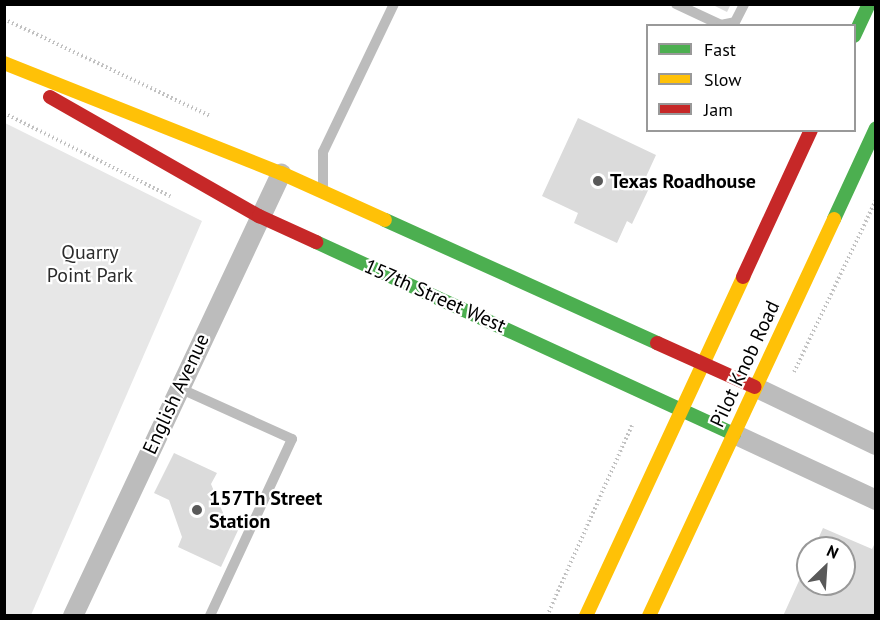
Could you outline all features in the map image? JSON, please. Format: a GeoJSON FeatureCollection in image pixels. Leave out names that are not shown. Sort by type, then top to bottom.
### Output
{"type":"FeatureCollection","features":[{"type":"Feature","properties":{"kind":"street"},"geometry":{"type":"LineString","coordinates":[[856,34],[869,4]]}},
{"type":"Feature","properties":{"kind":"street"},"geometry":{"type":"LineString","coordinates":[[4,63],[282,174],[703,363],[876,445]]}},
{"type":"Feature","properties":{"kind":"street","name":"157th Street West"},"geometry":{"type":"LineString","coordinates":[[4,71],[259,216],[684,409],[876,500]]}},
{"type":"Feature","properties":{"kind":"street","name":"Pilot Knob Road"},"geometry":{"type":"LineString","coordinates":[[649,615],[876,128]]}},
{"type":"Feature","properties":{"kind":"street","name":"Pilot Knob Road"},"geometry":{"type":"LineString","coordinates":[[586,615],[684,409],[810,132]]}},
{"type":"Feature","properties":{"kind":"street","name":"English Avenue"},"geometry":{"type":"LineString","coordinates":[[73,615],[259,216],[282,174]]}},
{"type":"Feature","properties":{"kind":"lane"},"geometry":{"type":"LineString","coordinates":[[323,192],[323,152],[394,4]]}},
{"type":"Feature","properties":{"kind":"lane"},"geometry":{"type":"LineString","coordinates":[[676,4],[719,24]]}},
{"type":"Feature","properties":{"kind":"lane"},"geometry":{"type":"LineString","coordinates":[[726,24],[735,22],[744,4]]}},
{"type":"Feature","properties":{"kind":"lane"},"geometry":{"type":"LineString","coordinates":[[179,388],[292,439],[210,615]]}},
{"type":"Feature","properties":{"kind":"path"},"geometry":{"type":"LineString","coordinates":[[4,19],[221,121]]}},
{"type":"Feature","properties":{"kind":"path"},"geometry":{"type":"LineString","coordinates":[[4,113],[181,201]]}},
{"type":"Feature","properties":{"kind":"path"},"geometry":{"type":"LineString","coordinates":[[794,372],[876,200]]}},
{"type":"Feature","properties":{"kind":"path"},"geometry":{"type":"LineString","coordinates":[[547,615],[632,425]]}},
{"type":"Feature","properties":{"kind":"green space","name":"Quarry Point Park"},"geometry":{"type":"Polygon","coordinates":[[[5,123],[202,221],[31,615],[5,615],[5,123]]]}},
{"type":"Feature","properties":{"kind":"building"},"geometry":{"type":"Polygon","coordinates":[[[711,4],[731,4],[727,12],[711,4]]]}},
{"type":"Feature","properties":{"kind":"building","name":"Texas Roadhouse"},"geometry":{"type":"Polygon","coordinates":[[[578,118],[656,155],[645,179],[652,182],[632,224],[627,221],[617,243],[574,223],[578,213],[542,196],[578,118]]]}},
{"type":"Feature","properties":{"kind":"building","name":"157Th Street Station"},"geometry":{"type":"Polygon","coordinates":[[[174,453],[217,473],[211,484],[226,520],[240,526],[221,567],[178,547],[182,537],[169,500],[154,493],[174,453]]]}},
{"type":"Feature","properties":{"kind":"building"},"geometry":{"type":"Polygon","coordinates":[[[823,528],[842,536],[819,536],[823,528]]]}},
{"type":"Feature","properties":{"kind":"building"},"geometry":{"type":"Polygon","coordinates":[[[876,541],[876,616],[783,616],[796,587],[796,596],[856,596],[856,542],[872,549],[876,541]]]}},
{"type":"Feature","properties":{"kind":"traffic: fast"},"geometry":{"type":"LineString","coordinates":[[856,32],[869,4]]}},
{"type":"Feature","properties":{"kind":"traffic: fast"},"geometry":{"type":"LineString","coordinates":[[834,219],[876,128]]}},
{"type":"Feature","properties":{"kind":"traffic: fast"},"geometry":{"type":"LineString","coordinates":[[385,220],[657,343]]}},
{"type":"Feature","properties":{"kind":"traffic: fast"},"geometry":{"type":"LineString","coordinates":[[316,242],[734,434]]}},
{"type":"Feature","properties":{"kind":"traffic: slow"},"geometry":{"type":"LineString","coordinates":[[4,63],[281,173],[385,220]]}},
{"type":"Feature","properties":{"kind":"traffic: slow"},"geometry":{"type":"LineString","coordinates":[[649,616],[834,219]]}},
{"type":"Feature","properties":{"kind":"traffic: slow"},"geometry":{"type":"LineString","coordinates":[[586,616],[743,277]]}},
{"type":"Feature","properties":{"kind":"traffic: jam"},"geometry":{"type":"LineString","coordinates":[[50,97],[259,216],[316,242]]}},
{"type":"Feature","properties":{"kind":"traffic: jam"},"geometry":{"type":"LineString","coordinates":[[743,277],[810,132]]}},
{"type":"Feature","properties":{"kind":"traffic: jam"},"geometry":{"type":"LineString","coordinates":[[657,343],[755,387]]}},
{"type":"Feature","properties":{"kind":"place","name":"Texas Roadhouse"},"geometry":{"type":"Point","coordinates":[598,181]}},
{"type":"Feature","properties":{"kind":"place","name":"157Th Street Station"},"geometry":{"type":"Point","coordinates":[197,510]}}]}
